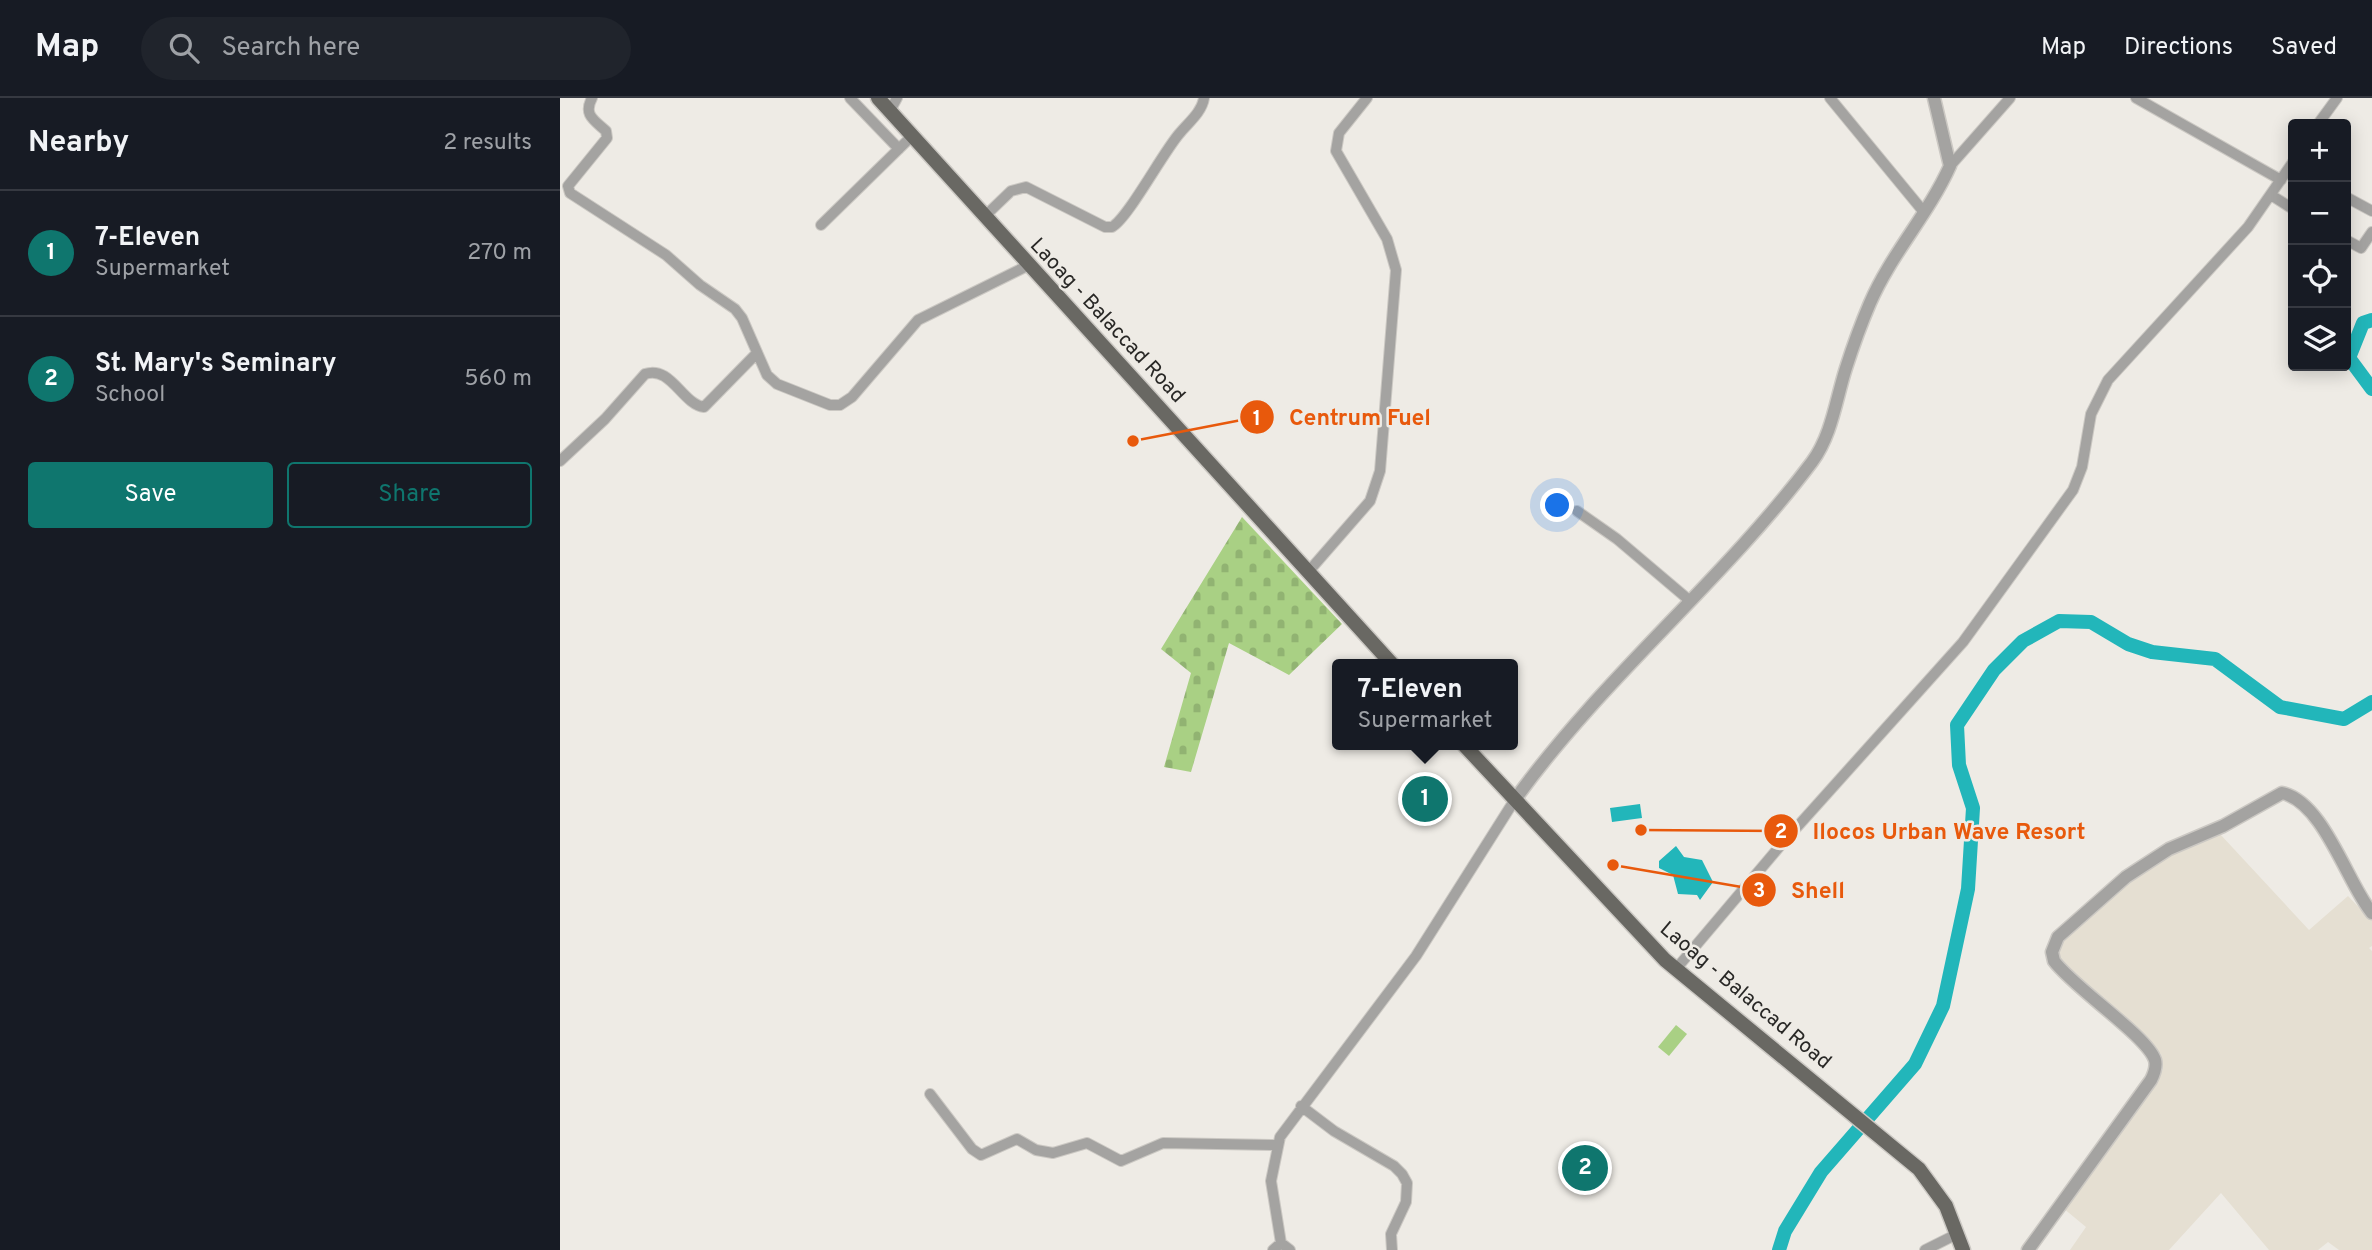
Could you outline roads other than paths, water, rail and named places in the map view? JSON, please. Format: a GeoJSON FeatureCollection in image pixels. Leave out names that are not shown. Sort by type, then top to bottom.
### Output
{"type":"FeatureCollection","features":[{"type":"Feature","properties":{"kind":"main road","name":"Laoag - Balaccad Road"},"geometry":{"type":"LineString","coordinates":[[878,98],[893,105],[912,136],[1027,265],[1387,659]]}},
{"type":"Feature","properties":{"kind":"main road","name":"Laoag - Balaccad Road"},"geometry":{"type":"LineString","coordinates":[[1468,750],[1635,931],[1676,969],[1904,1154],[1938,1191],[1963,1250]]}},
{"type":"Feature","properties":{"kind":"street"},"geometry":{"type":"LineString","coordinates":[[592,98],[589,117],[606,131],[607,138],[564,188],[666,255],[700,285],[735,309],[753,340],[756,354],[768,375],[777,384],[820,403],[840,405],[852,397],[918,320],[1027,265]]}},
{"type":"Feature","properties":{"kind":"street"},"geometry":{"type":"LineString","coordinates":[[850,98],[899,149]]}},
{"type":"Feature","properties":{"kind":"street"},"geometry":{"type":"LineString","coordinates":[[985,216],[1012,191],[1026,187],[1105,227],[1112,227],[1124,215],[1160,156],[1201,108],[1204,98]]}},
{"type":"Feature","properties":{"kind":"street"},"geometry":{"type":"LineString","coordinates":[[1309,572],[1370,501],[1380,471],[1396,270],[1387,239],[1336,151],[1339,133],[1367,98]]}},
{"type":"Feature","properties":{"kind":"street"},"geometry":{"type":"LineString","coordinates":[[1830,98],[1923,211]]}},
{"type":"Feature","properties":{"kind":"street"},"geometry":{"type":"LineString","coordinates":[[1934,98],[1950,166]]}},
{"type":"Feature","properties":{"kind":"street"},"geometry":{"type":"LineString","coordinates":[[1290,1250],[1277,1247],[1271,1181],[1277,1145],[1301,1106],[1416,956],[1514,801],[1572,724],[1689,600],[1813,461],[1829,427],[1846,368],[1870,303],[1894,255],[1950,166],[2010,98]]}},
{"type":"Feature","properties":{"kind":"street"},"geometry":{"type":"LineString","coordinates":[[2136,98],[2281,180]]}},
{"type":"Feature","properties":{"kind":"street"},"geometry":{"type":"LineString","coordinates":[[2322,119],[2337,98]]}},
{"type":"Feature","properties":{"kind":"street"},"geometry":{"type":"LineString","coordinates":[[821,225],[912,136]]}},
{"type":"Feature","properties":{"kind":"street"},"geometry":{"type":"LineString","coordinates":[[1676,969],[1780,846],[1964,642],[2073,489],[2082,467],[2091,414],[2108,380],[2229,250],[2288,171]]}},
{"type":"Feature","properties":{"kind":"street"},"geometry":{"type":"LineString","coordinates":[[2271,195],[2288,206]]}},
{"type":"Feature","properties":{"kind":"street"},"geometry":{"type":"LineString","coordinates":[[2351,200],[2372,211]]}},
{"type":"Feature","properties":{"kind":"street"},"geometry":{"type":"LineString","coordinates":[[2351,242],[2361,247],[2372,232]]}},
{"type":"Feature","properties":{"kind":"street"},"geometry":{"type":"LineString","coordinates":[[560,461],[605,419],[645,374],[658,373],[664,376],[696,405],[704,407],[756,354]]}},
{"type":"Feature","properties":{"kind":"street"},"geometry":{"type":"LineString","coordinates":[[1577,511],[1617,539],[1689,600]]}},
{"type":"Feature","properties":{"kind":"street"},"geometry":{"type":"LineString","coordinates":[[2028,1250],[2151,1080],[2155,1069],[2155,1060],[2142,1043],[2070,979],[2054,961],[2054,945],[2071,923],[2116,884],[2169,849],[2223,826],[2282,793],[2300,802],[2335,846],[2372,913]]}},
{"type":"Feature","properties":{"kind":"street"},"geometry":{"type":"LineString","coordinates":[[930,1094],[972,1149],[981,1155],[1017,1139],[1036,1150],[1053,1153],[1087,1143],[1121,1161],[1163,1143],[1277,1145]]}},
{"type":"Feature","properties":{"kind":"street"},"geometry":{"type":"LineString","coordinates":[[1301,1106],[1334,1131],[1394,1166],[1402,1174],[1406,1184],[1406,1202],[1391,1234],[1392,1250]]}},
{"type":"Feature","properties":{"kind":"street"},"geometry":{"type":"LineString","coordinates":[[1924,1250],[1957,1234]]}},
{"type":"Feature","properties":{"kind":"water"},"geometry":{"type":"Polygon","coordinates":[[[1640,804],[1642,818],[1612,822],[1610,808],[1640,804]]]}},
{"type":"Feature","properties":{"kind":"water"},"geometry":{"type":"Polygon","coordinates":[[[1676,846],[1684,857],[1702,860],[1713,882],[1700,900],[1697,895],[1678,894],[1673,875],[1659,868],[1659,861],[1676,846]]]}},
{"type":"Feature","properties":{"kind":"waterway"},"geometry":{"type":"LineString","coordinates":[[2372,320],[2363,323],[2349,358],[2372,389]]}},
{"type":"Feature","properties":{"kind":"waterway"},"geometry":{"type":"LineString","coordinates":[[1779,1250],[1785,1231],[1821,1172],[1915,1064],[1943,1006],[1968,889],[1973,808],[1959,765],[1957,725],[1994,670],[2023,641],[2059,621],[2091,622],[2128,644],[2152,652],[2215,659],[2280,707],[2344,719],[2372,702]]}},
{"type":"Feature","properties":{"kind":"place","name":"Centrum Fuel"},"geometry":{"type":"Point","coordinates":[1133,441]}},
{"type":"Feature","properties":{"kind":"place","name":"7-Eleven"},"geometry":{"type":"Point","coordinates":[1425,799]}},
{"type":"Feature","properties":{"kind":"place","name":"Ilocos Urban Wave Resort"},"geometry":{"type":"Point","coordinates":[1641,830]}},
{"type":"Feature","properties":{"kind":"place","name":"Shell"},"geometry":{"type":"Point","coordinates":[1613,865]}},
{"type":"Feature","properties":{"kind":"place","name":"St. Mary's Seminary"},"geometry":{"type":"Point","coordinates":[1585,1168]}}]}
